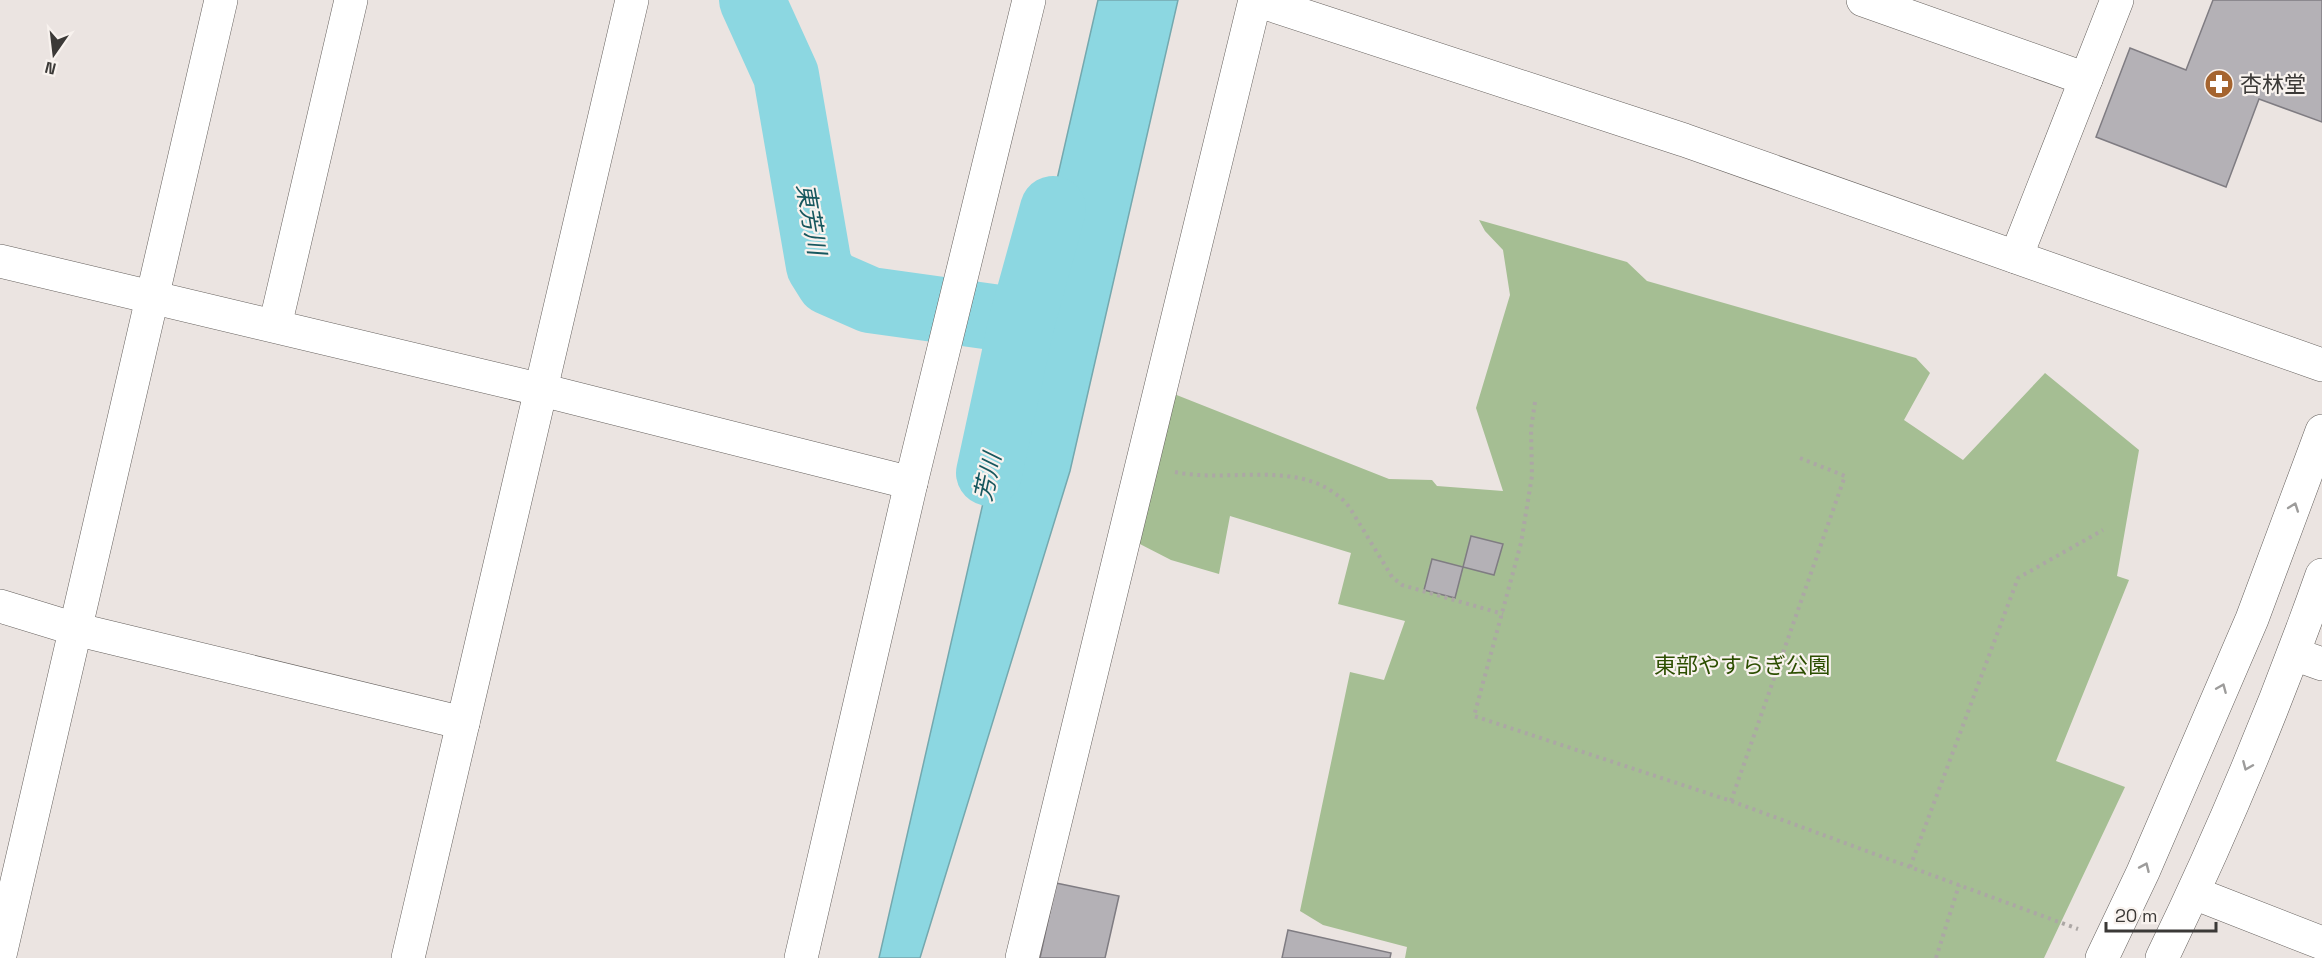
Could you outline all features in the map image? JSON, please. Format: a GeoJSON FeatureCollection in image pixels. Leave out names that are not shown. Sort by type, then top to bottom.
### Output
{"type":"FeatureCollection","features":[{"type":"Feature","properties":{"kind":"street"},"geometry":{"type":"LineString","coordinates":[[0,955],[221,0]]}},
{"type":"Feature","properties":{"kind":"street"},"geometry":{"type":"LineString","coordinates":[[275,326],[351,0]]}},
{"type":"Feature","properties":{"kind":"street"},"geometry":{"type":"LineString","coordinates":[[408,958],[632,0]]}},
{"type":"Feature","properties":{"kind":"street"},"geometry":{"type":"LineString","coordinates":[[801,958],[911,483],[1029,0]]}},
{"type":"Feature","properties":{"kind":"street"},"geometry":{"type":"LineString","coordinates":[[1022,958],[1256,0],[1684,140],[2322,365]]}},
{"type":"Feature","properties":{"kind":"street"},"geometry":{"type":"LineString","coordinates":[[1863,0],[2086,79]]}},
{"type":"Feature","properties":{"kind":"street"},"geometry":{"type":"LineString","coordinates":[[2016,257],[2117,0]]}},
{"type":"Feature","properties":{"kind":"street"},"geometry":{"type":"LineString","coordinates":[[0,261],[542,390],[911,483]]}},
{"type":"Feature","properties":{"kind":"street"},"geometry":{"type":"LineString","coordinates":[[2106,949],[2143,872],[2252,619],[2322,431]]}},
{"type":"Feature","properties":{"kind":"street"},"geometry":{"type":"LineString","coordinates":[[2163,958],[2308,659],[2322,575]]}},
{"type":"Feature","properties":{"kind":"street"},"geometry":{"type":"LineString","coordinates":[[0,606],[75,629],[463,723]]}},
{"type":"Feature","properties":{"kind":"street"},"geometry":{"type":"LineString","coordinates":[[2194,893],[2322,943]]}},
{"type":"Feature","properties":{"kind":"path"},"geometry":{"type":"LineString","coordinates":[[1535,402],[1531,429],[1532,476],[1521,543],[1474,716],[1731,801],[1959,885],[2106,949]]}},
{"type":"Feature","properties":{"kind":"path"},"geometry":{"type":"LineString","coordinates":[[1731,801],[1845,476],[1800,458]]}},
{"type":"Feature","properties":{"kind":"path"},"geometry":{"type":"LineString","coordinates":[[1142,465],[1185,474],[1221,477],[1284,475],[1303,479],[1328,489],[1346,504],[1392,577],[1402,585],[1503,614]]}},
{"type":"Feature","properties":{"kind":"path"},"geometry":{"type":"LineString","coordinates":[[1910,867],[2018,578],[2103,530]]}},
{"type":"Feature","properties":{"kind":"path"},"geometry":{"type":"LineString","coordinates":[[1936,958],[1959,885]]}},
{"type":"Feature","properties":{"kind":"green space","name":"東部やすらぎ公園"},"geometry":{"type":"Polygon","coordinates":[[[1479,220],[1627,262],[1647,281],[1916,358],[1930,373],[1904,420],[1963,460],[2045,373],[2139,450],[2117,576],[2129,580],[2056,761],[2125,787],[2044,958],[1405,958],[1407,947],[1323,925],[1300,911],[1350,672],[1384,680],[1405,621],[1338,604],[1351,553],[1230,516],[1219,574],[1171,560],[1134,541],[1169,392],[1389,479],[1432,480],[1437,486],[1503,491],[1476,408],[1510,295],[1503,250],[1485,231],[1479,220]]]}},
{"type":"Feature","properties":{"kind":"water"},"geometry":{"type":"Polygon","coordinates":[[[1098,0],[1178,0],[1070,471],[920,958],[879,958],[1098,0]]]}},
{"type":"Feature","properties":{"kind":"building","name":"杏林堂"},"geometry":{"type":"Polygon","coordinates":[[[2213,0],[2322,0],[2322,122],[2259,99],[2226,187],[2096,137],[2130,48],[2186,70],[2213,0]]]}},
{"type":"Feature","properties":{"kind":"building"},"geometry":{"type":"Polygon","coordinates":[[[1471,536],[1503,544],[1494,575],[1463,567],[1471,536]]]}},
{"type":"Feature","properties":{"kind":"building"},"geometry":{"type":"Polygon","coordinates":[[[1432,559],[1463,567],[1455,598],[1424,590],[1432,559]]]}},
{"type":"Feature","properties":{"kind":"building"},"geometry":{"type":"Polygon","coordinates":[[[1056,883],[1119,896],[1105,958],[1040,958],[1056,883]]]}},
{"type":"Feature","properties":{"kind":"building"},"geometry":{"type":"Polygon","coordinates":[[[1288,930],[1391,953],[1390,958],[1282,958],[1288,930]]]}},
{"type":"Feature","properties":{"kind":"waterway","name":"東芳川"},"geometry":{"type":"LineString","coordinates":[[752,0],[786,75],[819,266],[829,282],[870,300],[1022,321]]}},
{"type":"Feature","properties":{"kind":"waterway","name":"芳川"},"geometry":{"type":"LineString","coordinates":[[989,473],[1022,321],[1053,209]]}},
{"type":"Feature","properties":{"kind":"place","name":"杏林堂"},"geometry":{"type":"Point","coordinates":[2219,84]}}]}
